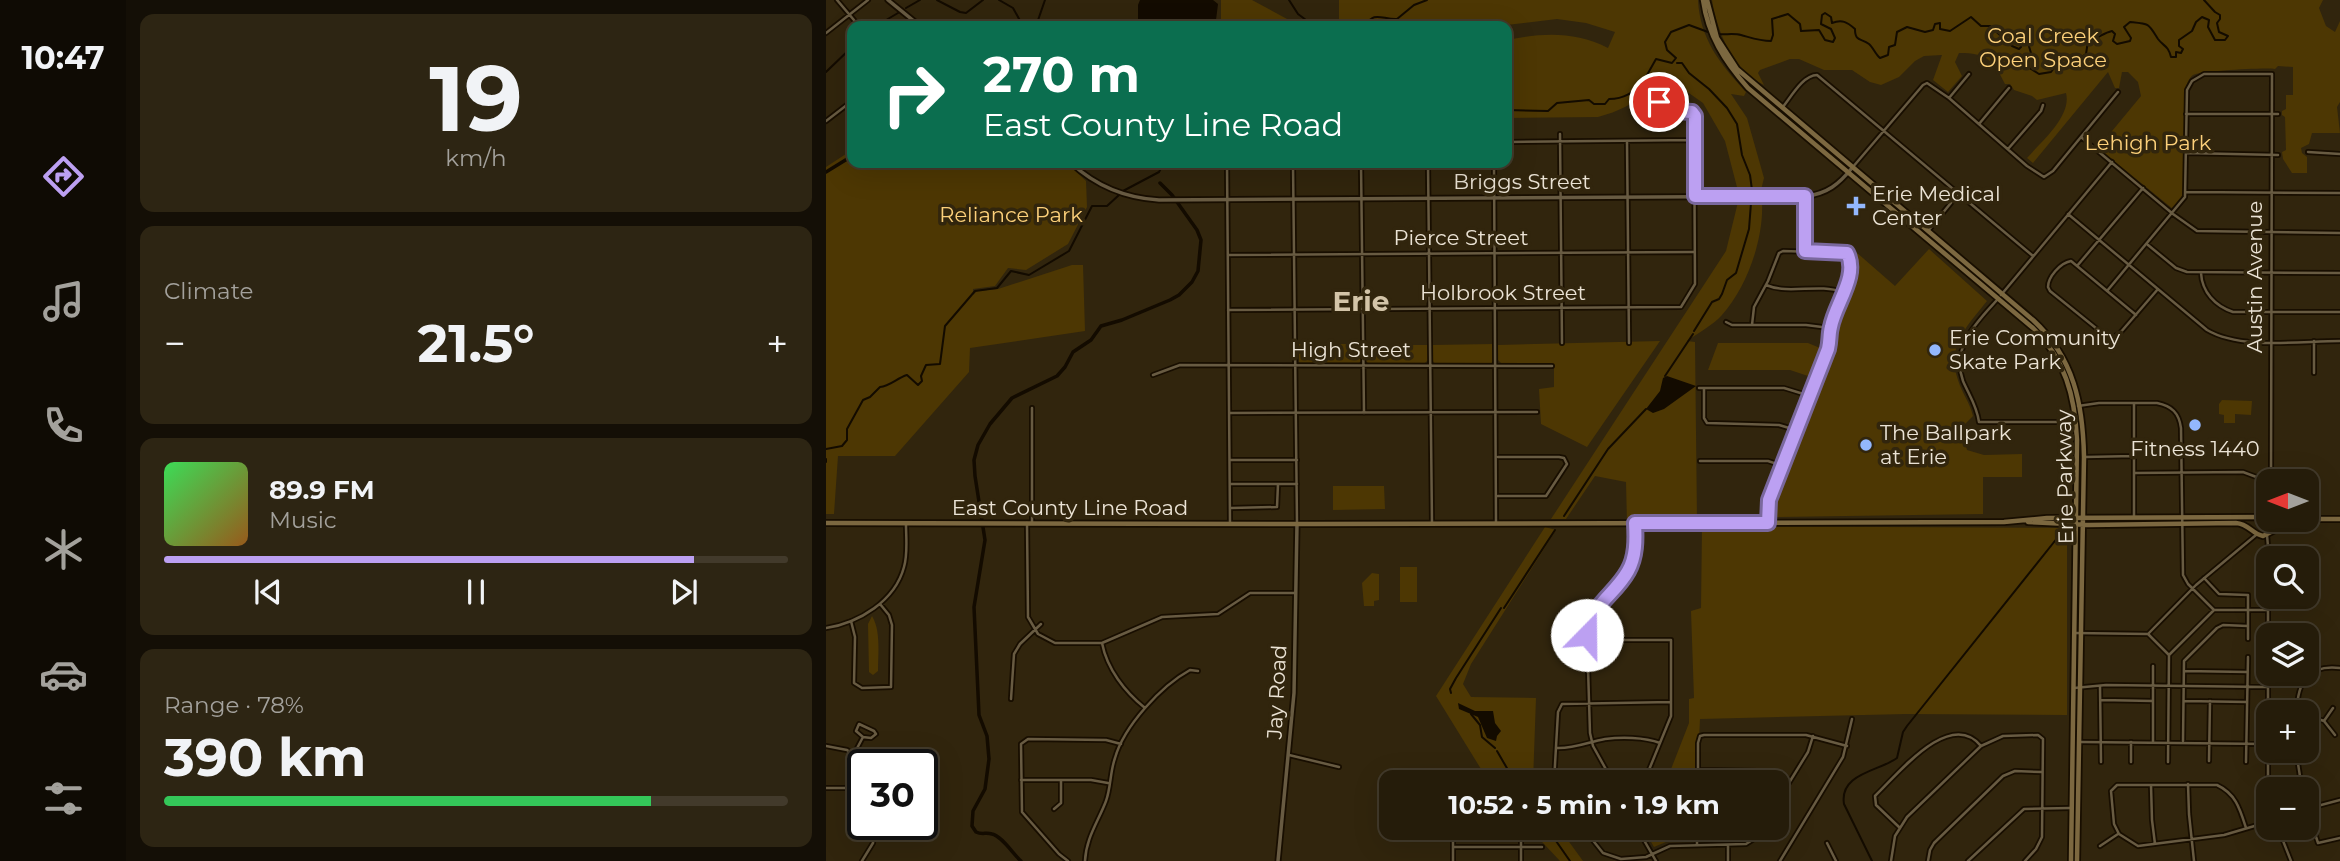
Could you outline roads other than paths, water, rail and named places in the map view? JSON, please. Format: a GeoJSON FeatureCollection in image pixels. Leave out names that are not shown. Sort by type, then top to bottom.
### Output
{"type":"FeatureCollection","features":[{"type":"Feature","properties":{"kind":"main road","name":"Erie Parkway"},"geometry":{"type":"LineString","coordinates":[[1705,0],[1707,14],[1721,50],[1748,88],[2040,327],[2056,345],[2073,378],[2084,457],[2082,633],[2076,742]]}},
{"type":"Feature","properties":{"kind":"main road","name":"Erie Parkway"},"geometry":{"type":"LineString","coordinates":[[1721,50],[1743,76],[1850,171],[1927,231],[2000,296]]}},
{"type":"Feature","properties":{"kind":"main road","name":"Erie Parkway"},"geometry":{"type":"LineString","coordinates":[[2077,861],[2074,633],[2078,406]]}},
{"type":"Feature","properties":{"kind":"main road","name":"East County Line Road"},"geometry":{"type":"LineString","coordinates":[[826,523],[1409,525],[2083,522],[2256,517]]}},
{"type":"Feature","properties":{"kind":"main road","name":"East County Line Road"},"geometry":{"type":"LineString","coordinates":[[2083,522],[2134,518],[2236,523],[2247,525],[2255,532],[2269,533]]}},
{"type":"Feature","properties":{"kind":"main road"},"geometry":{"type":"LineString","coordinates":[[2319,519],[2340,519]]}},
{"type":"Feature","properties":{"kind":"main road"},"geometry":{"type":"LineString","coordinates":[[2255,532],[2253,522],[2256,520]]}},
{"type":"Feature","properties":{"kind":"main road","name":"Erie Parkway"},"geometry":{"type":"LineString","coordinates":[[2071,861],[2075,808]]}},
{"type":"Feature","properties":{"kind":"street"},"geometry":{"type":"LineString","coordinates":[[836,0],[854,21]]}},
{"type":"Feature","properties":{"kind":"street"},"geometry":{"type":"LineString","coordinates":[[826,33],[868,0]]}},
{"type":"Feature","properties":{"kind":"street"},"geometry":{"type":"LineString","coordinates":[[888,0],[914,21]]}},
{"type":"Feature","properties":{"kind":"street"},"geometry":{"type":"LineString","coordinates":[[1948,98],[1969,74]]}},
{"type":"Feature","properties":{"kind":"street","name":"Austin Avenue"},"geometry":{"type":"LineString","coordinates":[[2186,114],[2188,85],[2199,75],[2272,74],[2270,469]]}},
{"type":"Feature","properties":{"kind":"street"},"geometry":{"type":"LineString","coordinates":[[1781,108],[1810,75],[1817,75],[2033,256]]}},
{"type":"Feature","properties":{"kind":"street"},"geometry":{"type":"LineString","coordinates":[[1850,171],[1927,83],[2044,177],[2053,171],[2118,92]]}},
{"type":"Feature","properties":{"kind":"street"},"geometry":{"type":"LineString","coordinates":[[1979,124],[2009,88]]}},
{"type":"Feature","properties":{"kind":"street"},"geometry":{"type":"LineString","coordinates":[[1648,110],[1663,101],[1676,111],[1688,111],[1695,116],[1695,252]]}},
{"type":"Feature","properties":{"kind":"street"},"geometry":{"type":"LineString","coordinates":[[826,121],[847,105]]}},
{"type":"Feature","properties":{"kind":"street"},"geometry":{"type":"LineString","coordinates":[[2008,149],[2041,111],[2043,105]]}},
{"type":"Feature","properties":{"kind":"street"},"geometry":{"type":"LineString","coordinates":[[2107,291],[2183,200],[2186,192],[2186,114],[2278,114]]}},
{"type":"Feature","properties":{"kind":"street"},"geometry":{"type":"LineString","coordinates":[[1560,134],[1562,343]]}},
{"type":"Feature","properties":{"kind":"street"},"geometry":{"type":"LineString","coordinates":[[2081,136],[2197,231],[2340,233]]}},
{"type":"Feature","properties":{"kind":"street"},"geometry":{"type":"LineString","coordinates":[[1627,141],[1629,343]]}},
{"type":"Feature","properties":{"kind":"street"},"geometry":{"type":"LineString","coordinates":[[1512,142],[1695,141]]}},
{"type":"Feature","properties":{"kind":"street"},"geometry":{"type":"LineString","coordinates":[[2308,152],[2340,154]]}},
{"type":"Feature","properties":{"kind":"street"},"geometry":{"type":"LineString","coordinates":[[2186,153],[2277,155]]}},
{"type":"Feature","properties":{"kind":"street"},"geometry":{"type":"LineString","coordinates":[[2076,422],[1979,422],[1962,376],[1961,353],[1969,332],[2112,162]]}},
{"type":"Feature","properties":{"kind":"street","name":"Briggs Street"},"geometry":{"type":"LineString","coordinates":[[1079,168],[1105,187],[1125,195],[1150,200],[1805,196],[1820,194],[1833,188],[1850,171]]}},
{"type":"Feature","properties":{"kind":"street"},"geometry":{"type":"LineString","coordinates":[[1227,168],[1230,523]]}},
{"type":"Feature","properties":{"kind":"street"},"geometry":{"type":"LineString","coordinates":[[1293,168],[1297,523]]}},
{"type":"Feature","properties":{"kind":"street"},"geometry":{"type":"LineString","coordinates":[[1361,168],[1364,413]]}},
{"type":"Feature","properties":{"kind":"street"},"geometry":{"type":"LineString","coordinates":[[1428,168],[1432,523]]}},
{"type":"Feature","properties":{"kind":"street"},"geometry":{"type":"LineString","coordinates":[[1494,168],[1498,457],[1496,523]]}},
{"type":"Feature","properties":{"kind":"street"},"geometry":{"type":"LineString","coordinates":[[2077,266],[2143,188]]}},
{"type":"Feature","properties":{"kind":"street"},"geometry":{"type":"LineString","coordinates":[[2186,192],[2340,193]]}},
{"type":"Feature","properties":{"kind":"street"},"geometry":{"type":"LineString","coordinates":[[1927,231],[1959,193]]}},
{"type":"Feature","properties":{"kind":"street"},"geometry":{"type":"LineString","coordinates":[[1805,196],[1805,251]]}},
{"type":"Feature","properties":{"kind":"street"},"geometry":{"type":"LineString","coordinates":[[2068,214],[2217,336],[2238,341],[2340,341]]}},
{"type":"Feature","properties":{"kind":"street"},"geometry":{"type":"LineString","coordinates":[[2148,245],[2182,271],[2340,273]]}},
{"type":"Feature","properties":{"kind":"street","name":"Pierce Street"},"geometry":{"type":"LineString","coordinates":[[1228,255],[1695,252]]}},
{"type":"Feature","properties":{"kind":"street","name":"Holbrook Street"},"geometry":{"type":"LineString","coordinates":[[1228,310],[1678,308],[1695,285],[1695,252]]}},
{"type":"Feature","properties":{"kind":"street"},"geometry":{"type":"LineString","coordinates":[[1752,325],[1754,307],[1779,253],[1847,253],[1849,274],[1830,328],[1828,349],[1769,500],[1768,523]]}},
{"type":"Feature","properties":{"kind":"street"},"geometry":{"type":"LineString","coordinates":[[2136,315],[2071,261],[2064,263],[2048,281],[2049,289],[2107,337],[2117,336],[2136,315],[2158,289]]}},
{"type":"Feature","properties":{"kind":"street"},"geometry":{"type":"LineString","coordinates":[[2201,272],[2204,289],[2224,309],[2233,312],[2340,312]]}},
{"type":"Feature","properties":{"kind":"street"},"geometry":{"type":"LineString","coordinates":[[1766,285],[1777,288],[1833,289],[1843,293]]}},
{"type":"Feature","properties":{"kind":"street"},"geometry":{"type":"LineString","coordinates":[[1726,322],[1732,325],[1806,325],[1830,328]]}},
{"type":"Feature","properties":{"kind":"street"},"geometry":{"type":"LineString","coordinates":[[2314,341],[2314,373]]}},
{"type":"Feature","properties":{"kind":"street","name":"High Street"},"geometry":{"type":"LineString","coordinates":[[1153,375],[1178,365],[1552,366]]}},
{"type":"Feature","properties":{"kind":"street"},"geometry":{"type":"LineString","coordinates":[[1699,388],[1784,388],[1810,396]]}},
{"type":"Feature","properties":{"kind":"street"},"geometry":{"type":"LineString","coordinates":[[1704,388],[1704,418],[1707,423],[1779,425],[1797,430]]}},
{"type":"Feature","properties":{"kind":"street"},"geometry":{"type":"LineString","coordinates":[[2134,404],[2134,518]]}},
{"type":"Feature","properties":{"kind":"street"},"geometry":{"type":"LineString","coordinates":[[2078,406],[2162,404],[2176,412],[2181,428],[2183,575],[2192,589],[2214,610],[2268,610],[2268,623]]}},
{"type":"Feature","properties":{"kind":"street"},"geometry":{"type":"LineString","coordinates":[[1032,408],[1027,612],[1035,631],[1055,643],[1102,643],[1162,617],[1218,614],[1250,593],[1297,593]]}},
{"type":"Feature","properties":{"kind":"street"},"geometry":{"type":"LineString","coordinates":[[1230,413],[1536,411]]}},
{"type":"Feature","properties":{"kind":"street"},"geometry":{"type":"LineString","coordinates":[[2084,457],[2134,456]]}},
{"type":"Feature","properties":{"kind":"street"},"geometry":{"type":"LineString","coordinates":[[1496,496],[1546,496],[1567,464],[1564,458],[1559,457],[1498,457]]}},
{"type":"Feature","properties":{"kind":"street"},"geometry":{"type":"LineString","coordinates":[[1230,460],[1297,460]]}},
{"type":"Feature","properties":{"kind":"street"},"geometry":{"type":"LineString","coordinates":[[1700,461],[1768,461],[1783,466]]}},
{"type":"Feature","properties":{"kind":"street"},"geometry":{"type":"LineString","coordinates":[[2134,473],[2243,472],[2256,477]]}},
{"type":"Feature","properties":{"kind":"street"},"geometry":{"type":"LineString","coordinates":[[1230,484],[1297,484]]}},
{"type":"Feature","properties":{"kind":"street"},"geometry":{"type":"LineString","coordinates":[[1230,508],[1278,507],[1278,484]]}},
{"type":"Feature","properties":{"kind":"street","name":"Jay Road"},"geometry":{"type":"LineString","coordinates":[[1278,861],[1294,693],[1297,523]]}},
{"type":"Feature","properties":{"kind":"street"},"geometry":{"type":"LineString","coordinates":[[1606,770],[1592,743],[1587,635],[1599,604],[1629,570],[1635,551],[1635,523]]}},
{"type":"Feature","properties":{"kind":"street"},"geometry":{"type":"LineString","coordinates":[[826,628],[851,621],[880,604],[891,592],[904,569],[906,524]]}},
{"type":"Feature","properties":{"kind":"street"},"geometry":{"type":"LineString","coordinates":[[2148,634],[2192,589],[2255,532]]}},
{"type":"Feature","properties":{"kind":"street"},"geometry":{"type":"LineString","coordinates":[[2269,533],[2269,546]]}},
{"type":"Feature","properties":{"kind":"street"},"geometry":{"type":"LineString","coordinates":[[2204,578],[2219,594],[2248,595],[2248,639]]}},
{"type":"Feature","properties":{"kind":"street"},"geometry":{"type":"LineString","coordinates":[[851,621],[855,637],[855,683],[862,688],[891,687],[892,625],[889,615],[880,604]]}},
{"type":"Feature","properties":{"kind":"street"},"geometry":{"type":"LineString","coordinates":[[2168,762],[2169,655],[2214,610]]}},
{"type":"Feature","properties":{"kind":"street"},"geometry":{"type":"LineString","coordinates":[[1011,699],[1014,653],[1024,639],[1041,624]]}},
{"type":"Feature","properties":{"kind":"street"},"geometry":{"type":"LineString","coordinates":[[2183,743],[2184,662],[2222,625],[2248,626]]}},
{"type":"Feature","properties":{"kind":"street"},"geometry":{"type":"LineString","coordinates":[[2074,633],[2148,634],[2169,655]]}},
{"type":"Feature","properties":{"kind":"street"},"geometry":{"type":"LineString","coordinates":[[1587,635],[1614,640],[1671,640],[1670,721],[1649,770]]}},
{"type":"Feature","properties":{"kind":"street"},"geometry":{"type":"LineString","coordinates":[[1102,643],[1105,658],[1124,689],[1146,709]]}},
{"type":"Feature","properties":{"kind":"street"},"geometry":{"type":"LineString","coordinates":[[2246,762],[2248,657]]}},
{"type":"Feature","properties":{"kind":"street"},"geometry":{"type":"LineString","coordinates":[[2152,742],[2154,666]]}},
{"type":"Feature","properties":{"kind":"street"},"geometry":{"type":"LineString","coordinates":[[2319,670],[2330,667],[2340,668]]}},
{"type":"Feature","properties":{"kind":"street"},"geometry":{"type":"LineString","coordinates":[[1085,861],[1089,837],[1106,799],[1114,759],[1121,744],[1146,709],[1171,683],[1191,670],[1198,671]]}},
{"type":"Feature","properties":{"kind":"street"},"geometry":{"type":"LineString","coordinates":[[2184,671],[2247,672]]}},
{"type":"Feature","properties":{"kind":"street"},"geometry":{"type":"LineString","coordinates":[[2100,686],[2101,762]]}},
{"type":"Feature","properties":{"kind":"street"},"geometry":{"type":"LineString","coordinates":[[2074,688],[2268,687],[2268,700]]}},
{"type":"Feature","properties":{"kind":"street"},"geometry":{"type":"LineString","coordinates":[[2101,700],[2153,701]]}},
{"type":"Feature","properties":{"kind":"street"},"geometry":{"type":"LineString","coordinates":[[2184,701],[2247,702]]}},
{"type":"Feature","properties":{"kind":"street"},"geometry":{"type":"LineString","coordinates":[[2210,701],[2210,761]]}},
{"type":"Feature","properties":{"kind":"street"},"geometry":{"type":"LineString","coordinates":[[1554,770],[1560,706],[1566,703],[1588,702],[1671,702]]}},
{"type":"Feature","properties":{"kind":"street"},"geometry":{"type":"LineString","coordinates":[[2324,721],[2333,708]]}},
{"type":"Feature","properties":{"kind":"street"},"geometry":{"type":"LineString","coordinates":[[1780,861],[1847,746],[1852,719]]}},
{"type":"Feature","properties":{"kind":"street"},"geometry":{"type":"LineString","coordinates":[[2319,719],[2324,721],[2335,735]]}},
{"type":"Feature","properties":{"kind":"street"},"geometry":{"type":"LineString","coordinates":[[859,724],[876,734],[871,738],[863,737],[856,731],[859,724]]}},
{"type":"Feature","properties":{"kind":"street"},"geometry":{"type":"LineString","coordinates":[[1698,770],[1698,743],[1700,736],[1704,735],[1812,736],[1847,746]]}},
{"type":"Feature","properties":{"kind":"street"},"geometry":{"type":"LineString","coordinates":[[1891,861],[1892,847],[1899,827],[1981,747],[2011,735],[2042,736],[2040,844],[2025,861]]}},
{"type":"Feature","properties":{"kind":"street"},"geometry":{"type":"LineString","coordinates":[[1789,783],[1808,752],[1812,736]]}},
{"type":"Feature","properties":{"kind":"street"},"geometry":{"type":"LineString","coordinates":[[1899,827],[1876,805],[1875,796],[1940,738],[1967,736],[1975,738],[1981,747]]}},
{"type":"Feature","properties":{"kind":"street"},"geometry":{"type":"LineString","coordinates":[[856,749],[863,737]]}},
{"type":"Feature","properties":{"kind":"street"},"geometry":{"type":"LineString","coordinates":[[1555,748],[1577,747],[1605,739],[1643,739],[1660,743]]}},
{"type":"Feature","properties":{"kind":"street"},"geometry":{"type":"LineString","coordinates":[[1068,861],[1022,812],[1023,741],[1106,740],[1121,744]]}},
{"type":"Feature","properties":{"kind":"street"},"geometry":{"type":"LineString","coordinates":[[2076,742],[2256,743]]}},
{"type":"Feature","properties":{"kind":"street"},"geometry":{"type":"LineString","coordinates":[[2131,742],[2131,762]]}},
{"type":"Feature","properties":{"kind":"street"},"geometry":{"type":"LineString","coordinates":[[826,746],[847,751]]}},
{"type":"Feature","properties":{"kind":"street"},"geometry":{"type":"LineString","coordinates":[[1289,755],[1339,767]]}},
{"type":"Feature","properties":{"kind":"street"},"geometry":{"type":"LineString","coordinates":[[1928,861],[1934,843],[2003,776],[2015,771],[2042,772]]}},
{"type":"Feature","properties":{"kind":"street"},"geometry":{"type":"LineString","coordinates":[[1021,780],[1091,780],[1110,783]]}},
{"type":"Feature","properties":{"kind":"street"},"geometry":{"type":"LineString","coordinates":[[1054,809],[1060,803],[1062,780]]}},
{"type":"Feature","properties":{"kind":"street"},"geometry":{"type":"LineString","coordinates":[[2246,828],[2239,805],[2229,792],[2211,784],[2113,787],[2111,791],[2111,814],[2119,834],[2138,846],[2224,835],[2256,825]]}},
{"type":"Feature","properties":{"kind":"street"},"geometry":{"type":"LineString","coordinates":[[2151,785],[2155,845]]}},
{"type":"Feature","properties":{"kind":"street"},"geometry":{"type":"LineString","coordinates":[[2188,785],[2194,861]]}},
{"type":"Feature","properties":{"kind":"street"},"geometry":{"type":"LineString","coordinates":[[2229,792],[2233,787]]}},
{"type":"Feature","properties":{"kind":"street"},"geometry":{"type":"LineString","coordinates":[[826,788],[847,788]]}},
{"type":"Feature","properties":{"kind":"street"},"geometry":{"type":"LineString","coordinates":[[2319,805],[2340,800]]}},
{"type":"Feature","properties":{"kind":"street"},"geometry":{"type":"LineString","coordinates":[[1968,861],[2019,812],[2029,808],[2075,808]]}},
{"type":"Feature","properties":{"kind":"street"},"geometry":{"type":"LineString","coordinates":[[2100,846],[2119,834]]}},
{"type":"Feature","properties":{"kind":"street"},"geometry":{"type":"LineString","coordinates":[[2317,840],[2318,843],[2340,838]]}},
{"type":"Feature","properties":{"kind":"street"},"geometry":{"type":"LineString","coordinates":[[862,861],[873,840]]}},
{"type":"Feature","properties":{"kind":"street"},"geometry":{"type":"LineString","coordinates":[[1453,840],[1453,861]]}},
{"type":"Feature","properties":{"kind":"street"},"geometry":{"type":"LineString","coordinates":[[1521,840],[1521,861]]}},
{"type":"Feature","properties":{"kind":"street"},"geometry":{"type":"LineString","coordinates":[[1592,840],[1603,853],[1616,859],[1638,859],[1670,846],[1728,846],[1746,844],[1752,840]]}},
{"type":"Feature","properties":{"kind":"street"},"geometry":{"type":"LineString","coordinates":[[1644,840],[1656,861]]}},
{"type":"Feature","properties":{"kind":"street"},"geometry":{"type":"LineString","coordinates":[[1697,840],[1697,845]]}},
{"type":"Feature","properties":{"kind":"street"},"geometry":{"type":"LineString","coordinates":[[2283,840],[2291,861]]}},
{"type":"Feature","properties":{"kind":"street"},"geometry":{"type":"LineString","coordinates":[[1827,843],[1836,861]]}},
{"type":"Feature","properties":{"kind":"street"},"geometry":{"type":"LineString","coordinates":[[1728,846],[1728,861]]}},
{"type":"Feature","properties":{"kind":"street"},"geometry":{"type":"LineString","coordinates":[[1453,847],[1542,847]]}},
{"type":"Feature","properties":{"kind":"waterway"},"geometry":{"type":"LineString","coordinates":[[906,8],[920,0]]}},
{"type":"Feature","properties":{"kind":"waterway"},"geometry":{"type":"LineString","coordinates":[[937,0],[966,13],[983,0]]}},
{"type":"Feature","properties":{"kind":"waterway"},"geometry":{"type":"LineString","coordinates":[[999,0],[1013,8],[1020,21]]}},
{"type":"Feature","properties":{"kind":"waterway"},"geometry":{"type":"LineString","coordinates":[[1038,21],[1045,0]]}},
{"type":"Feature","properties":{"kind":"waterway"},"geometry":{"type":"LineString","coordinates":[[1289,0],[1298,14],[1307,21]]}},
{"type":"Feature","properties":{"kind":"waterway"},"geometry":{"type":"LineString","coordinates":[[1369,21],[1375,17],[1397,19],[1414,5],[1427,0]]}},
{"type":"Feature","properties":{"kind":"waterway"},"geometry":{"type":"LineString","coordinates":[[1717,34],[1738,34],[1771,41],[1772,19],[1788,14],[1800,24],[1801,31],[1819,30],[1825,40],[1833,42],[1835,38],[1831,29],[1821,24],[1822,15],[1825,13],[1831,17],[1832,23],[1842,21],[1855,29],[1857,38],[1869,44],[1880,58],[1888,55],[1889,47],[1895,45],[1897,32],[1907,27],[1925,32],[1933,30],[1935,24],[1940,23],[1940,29],[1950,31],[1971,17],[1981,26],[1990,26],[2012,46],[2019,49],[2021,41],[2028,43],[2031,53],[2028,67],[2039,74],[2051,72],[2058,63],[2060,69],[2065,69],[2086,54],[2088,41],[2109,32],[2115,34],[2113,41],[2117,44],[2130,41],[2131,38],[2124,27],[2130,22],[2150,27],[2171,57],[2176,57],[2176,52],[2181,53],[2183,49],[2179,46],[2179,40],[2192,31],[2202,17],[2209,20],[2208,27],[2215,40],[2225,40],[2228,36],[2219,32],[2217,23],[2220,15],[2204,0]]}},
{"type":"Feature","properties":{"kind":"waterway"},"geometry":{"type":"LineString","coordinates":[[884,21],[898,13]]}},
{"type":"Feature","properties":{"kind":"waterway"},"geometry":{"type":"LineString","coordinates":[[1512,110],[1548,111],[1557,103],[1589,100],[1594,104],[1605,104],[1609,99],[1630,94],[1647,80],[1656,59],[1672,63],[1676,58],[1667,50],[1665,42],[1671,32],[1689,25],[1708,32]]}},
{"type":"Feature","properties":{"kind":"waterway"},"geometry":{"type":"LineString","coordinates":[[826,72],[847,52]]}},
{"type":"Feature","properties":{"kind":"waterway"},"geometry":{"type":"LineString","coordinates":[[1677,63],[1682,63],[1689,73],[1709,89],[1727,108],[1737,124],[1752,190],[1749,229],[1736,273],[1727,280],[1719,299],[1712,302],[1694,331]]}},
{"type":"Feature","properties":{"kind":"waterway"},"geometry":{"type":"LineString","coordinates":[[826,172],[847,159]]}},
{"type":"Feature","properties":{"kind":"waterway"},"geometry":{"type":"LineString","coordinates":[[1123,191],[1159,172],[1161,168]]}},
{"type":"Feature","properties":{"kind":"waterway"},"geometry":{"type":"LineString","coordinates":[[1021,861],[1000,838],[976,832],[972,826],[973,811],[985,789],[989,759],[987,736],[979,715],[974,607],[985,540],[974,460],[978,445],[990,424],[1012,398],[1057,376],[1073,352],[1091,340],[1101,326],[1170,300],[1192,282],[1198,271],[1201,240],[1172,195],[1160,183]]}},
{"type":"Feature","properties":{"kind":"waterway"},"geometry":{"type":"LineString","coordinates":[[826,449],[842,446],[847,440],[847,429],[863,400],[880,387],[907,375],[918,385],[922,381],[921,376],[926,365],[940,364],[945,326],[975,291],[997,288],[1011,271],[1029,275],[1069,251],[1092,206],[1107,206],[1119,195]]}},
{"type":"Feature","properties":{"kind":"waterway"},"geometry":{"type":"LineString","coordinates":[[1665,376],[1693,334]]}},
{"type":"Feature","properties":{"kind":"waterway"},"geometry":{"type":"LineString","coordinates":[[1564,516],[1608,449],[1646,409]]}},
{"type":"Feature","properties":{"kind":"waterway"},"geometry":{"type":"LineString","coordinates":[[1504,608],[1555,530]]}},
{"type":"Feature","properties":{"kind":"waterway"},"geometry":{"type":"LineString","coordinates":[[1872,861],[1844,804],[1844,794],[1848,786],[1862,774],[1897,758],[1907,726],[2062,532]]}},
{"type":"Feature","properties":{"kind":"waterway"},"geometry":{"type":"LineString","coordinates":[[1451,693],[1450,689],[1456,678],[1501,608]]}},
{"type":"Feature","properties":{"kind":"waterway"},"geometry":{"type":"LineString","coordinates":[[1471,714],[1480,725],[1482,737],[1495,748]]}},
{"type":"Feature","properties":{"kind":"waterway"},"geometry":{"type":"LineString","coordinates":[[1497,751],[1508,770]]}},
{"type":"Feature","properties":{"kind":"waterway"},"geometry":{"type":"LineString","coordinates":[[1555,840],[1570,861]]}},
{"type":"Feature","properties":{"kind":"place","name":"Erie Medical Center"},"geometry":{"type":"Point","coordinates":[1856,206]}},
{"type":"Feature","properties":{"kind":"place","name":"Erie Community Skate Park"},"geometry":{"type":"Point","coordinates":[1935,350]}},
{"type":"Feature","properties":{"kind":"place","name":"Fitness 1440"},"geometry":{"type":"Point","coordinates":[2195,425]}},
{"type":"Feature","properties":{"kind":"place","name":"The Ballpark at Erie"},"geometry":{"type":"Point","coordinates":[1866,445]}},
{"type":"Feature","properties":{"kind":"district","name":"Erie"},"geometry":{"type":"Point","coordinates":[1361,301]}},
{"type":"Feature","properties":{"kind":"park label","name":"Coal Creek Open Space"},"geometry":{"type":"Point","coordinates":[2043,48]}},
{"type":"Feature","properties":{"kind":"park label","name":"Lehigh Park"},"geometry":{"type":"Point","coordinates":[2148,143]}},
{"type":"Feature","properties":{"kind":"park label","name":"Reliance Park"},"geometry":{"type":"Point","coordinates":[1011,215]}}]}
